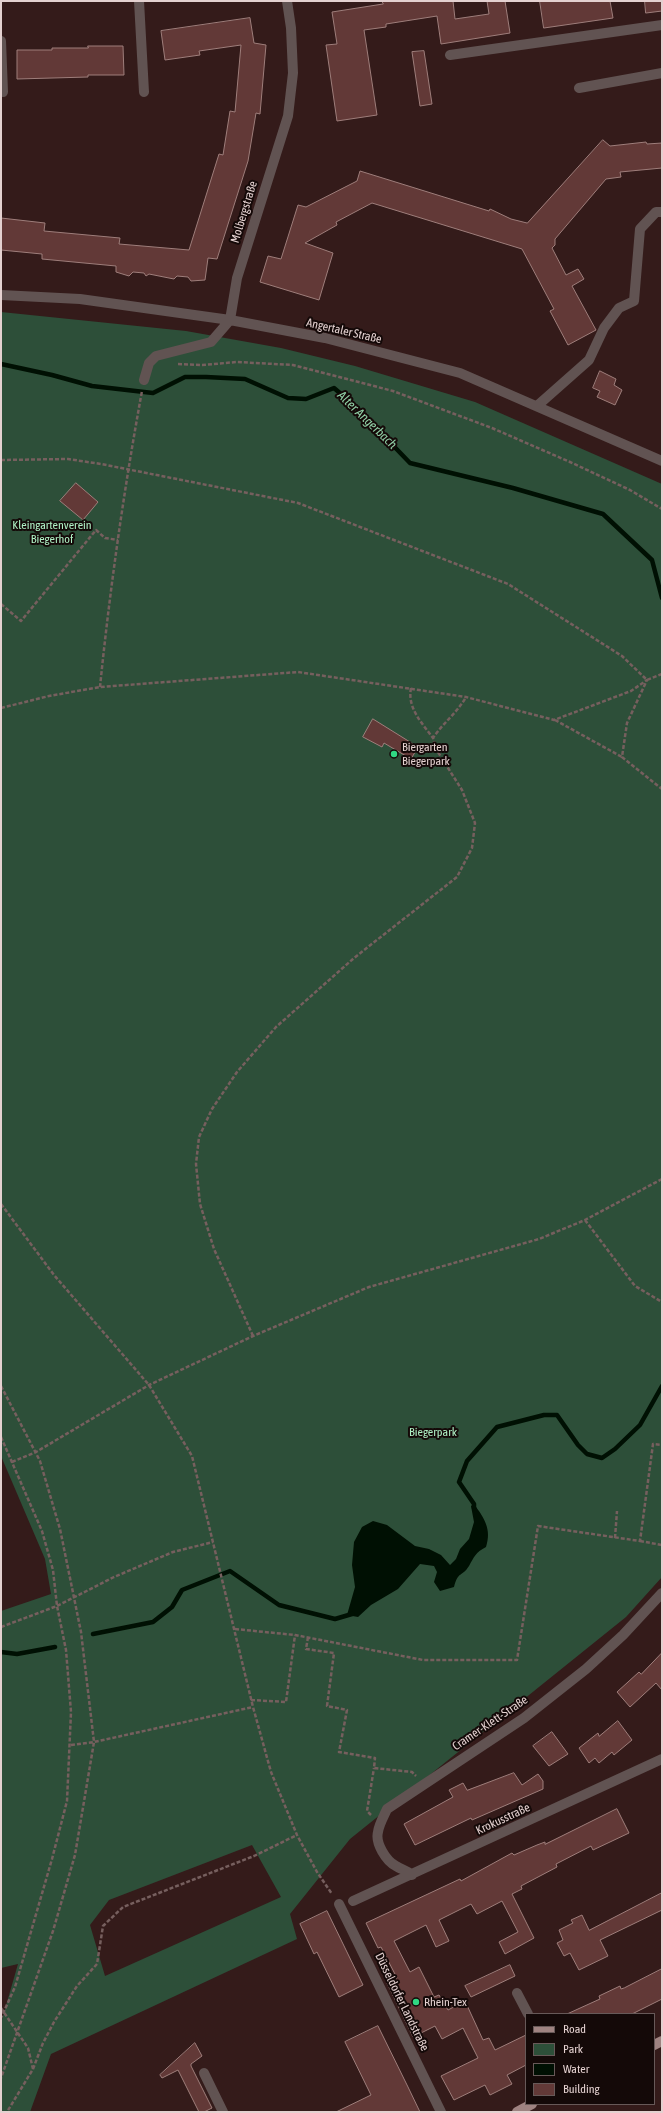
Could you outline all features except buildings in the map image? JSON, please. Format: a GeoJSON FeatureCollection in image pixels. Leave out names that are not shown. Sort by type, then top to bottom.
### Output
{"type":"FeatureCollection","features":[{"type":"Feature","properties":{"kind":"main road"},"geometry":{"type":"LineString","coordinates":[[517,2112],[530,2105]]}},
{"type":"Feature","properties":{"kind":"street"},"geometry":{"type":"LineString","coordinates":[[139,1],[144,92]]}},
{"type":"Feature","properties":{"kind":"street","name":"Molbergstraße"},"geometry":{"type":"LineString","coordinates":[[230,320],[238,278],[288,116],[294,73],[291,28],[287,1]]}},
{"type":"Feature","properties":{"kind":"street"},"geometry":{"type":"LineString","coordinates":[[450,56],[662,25]]}},
{"type":"Feature","properties":{"kind":"street"},"geometry":{"type":"LineString","coordinates":[[1,41],[3,92]]}},
{"type":"Feature","properties":{"kind":"street"},"geometry":{"type":"LineString","coordinates":[[579,88],[662,73]]}},
{"type":"Feature","properties":{"kind":"street"},"geometry":{"type":"LineString","coordinates":[[537,406],[589,360],[604,328],[619,308],[634,301],[640,229],[656,212],[662,212]]}},
{"type":"Feature","properties":{"kind":"street","name":"Angertaler Straße"},"geometry":{"type":"LineString","coordinates":[[1,295],[80,299],[230,320],[325,338],[460,373],[662,461]]}},
{"type":"Feature","properties":{"kind":"street"},"geometry":{"type":"LineString","coordinates":[[144,380],[149,363],[156,356],[211,342],[230,320]]}},
{"type":"Feature","properties":{"kind":"street"},"geometry":{"type":"LineString","coordinates":[[648,454],[662,454]]}},
{"type":"Feature","properties":{"kind":"street","name":"Cramer-Klett-Straße"},"geometry":{"type":"LineString","coordinates":[[412,1875],[406,1870],[396,1866],[386,1858],[380,1846],[377,1833],[387,1809],[524,1718],[580,1674],[622,1635],[662,1593]]}},
{"type":"Feature","properties":{"kind":"street","name":"Krokusstraße"},"geometry":{"type":"LineString","coordinates":[[353,1901],[662,1759]]}},
{"type":"Feature","properties":{"kind":"street","name":"Düsseldorfer Landstraße"},"geometry":{"type":"LineString","coordinates":[[339,1904],[441,2112]]}},
{"type":"Feature","properties":{"kind":"street"},"geometry":{"type":"LineString","coordinates":[[517,1993],[527,2013]]}},
{"type":"Feature","properties":{"kind":"street"},"geometry":{"type":"LineString","coordinates":[[204,2073],[223,2112]]}},
{"type":"Feature","properties":{"kind":"path"},"geometry":{"type":"LineString","coordinates":[[172,364],[202,365],[237,362],[293,365],[393,392],[492,428],[630,490],[662,509]]}},
{"type":"Feature","properties":{"kind":"path"},"geometry":{"type":"LineString","coordinates":[[100,687],[108,603],[140,403]]}},
{"type":"Feature","properties":{"kind":"path"},"geometry":{"type":"LineString","coordinates":[[1,460],[68,459],[129,469],[298,503],[508,584],[622,656],[647,680]]}},
{"type":"Feature","properties":{"kind":"path"},"geometry":{"type":"LineString","coordinates":[[1,604],[20,621],[96,530],[105,538],[118,540]]}},
{"type":"Feature","properties":{"kind":"path"},"geometry":{"type":"LineString","coordinates":[[1,708],[49,696],[100,687],[298,672],[466,697],[554,720],[622,756],[662,789]]}},
{"type":"Feature","properties":{"kind":"path"},"geometry":{"type":"LineString","coordinates":[[554,720],[630,691],[647,680],[662,674]]}},
{"type":"Feature","properties":{"kind":"path"},"geometry":{"type":"LineString","coordinates":[[622,756],[627,724],[647,680]]}},
{"type":"Feature","properties":{"kind":"path"},"geometry":{"type":"LineString","coordinates":[[253,1336],[214,1249],[200,1204],[196,1164],[199,1137],[212,1109],[237,1072],[276,1027],[354,958],[457,876],[472,848],[476,823],[462,790],[436,749],[433,738],[414,711],[409,698],[410,688]]}},
{"type":"Feature","properties":{"kind":"path"},"geometry":{"type":"LineString","coordinates":[[433,738],[439,728],[460,707],[466,697]]}},
{"type":"Feature","properties":{"kind":"path"},"geometry":{"type":"LineString","coordinates":[[12,1462],[36,1452],[149,1385],[253,1336],[369,1287],[539,1239],[585,1220],[662,1179]]}},
{"type":"Feature","properties":{"kind":"path"},"geometry":{"type":"LineString","coordinates":[[1,1204],[54,1275],[149,1385],[192,1456],[235,1629],[252,1707],[271,1772],[297,1835],[317,1872],[339,1904]]}},
{"type":"Feature","properties":{"kind":"path"},"geometry":{"type":"LineString","coordinates":[[585,1220],[635,1286],[662,1302]]}},
{"type":"Feature","properties":{"kind":"path"},"geometry":{"type":"LineString","coordinates":[[1,1386],[40,1461],[60,1529],[81,1632],[94,1742],[75,1856],[54,1931],[1,2078]]}},
{"type":"Feature","properties":{"kind":"path"},"geometry":{"type":"LineString","coordinates":[[1,1437],[42,1531],[53,1570],[57,1606],[65,1642],[72,1712],[71,1745],[66,1801],[52,1859],[15,1987],[1,2018]]}},
{"type":"Feature","properties":{"kind":"path"},"geometry":{"type":"LineString","coordinates":[[640,1542],[653,1444],[662,1445]]}},
{"type":"Feature","properties":{"kind":"path"},"geometry":{"type":"LineString","coordinates":[[615,1538],[617,1511]]}},
{"type":"Feature","properties":{"kind":"path"},"geometry":{"type":"LineString","coordinates":[[235,1629],[308,1637],[423,1660],[517,1660],[538,1526],[662,1545]]}},
{"type":"Feature","properties":{"kind":"path"},"geometry":{"type":"LineString","coordinates":[[1,1628],[57,1606],[114,1577],[173,1552],[213,1542]]}},
{"type":"Feature","properties":{"kind":"path"},"geometry":{"type":"LineString","coordinates":[[251,1700],[286,1702],[295,1635]]}},
{"type":"Feature","properties":{"kind":"path"},"geometry":{"type":"LineString","coordinates":[[308,1637],[306,1649],[334,1654],[327,1706],[347,1710],[339,1752],[375,1758],[367,1811],[381,1825]]}},
{"type":"Feature","properties":{"kind":"path"},"geometry":{"type":"LineString","coordinates":[[71,1745],[94,1742],[252,1707]]}},
{"type":"Feature","properties":{"kind":"path"},"geometry":{"type":"LineString","coordinates":[[374,1768],[412,1772],[423,1784]]}},
{"type":"Feature","properties":{"kind":"path"},"geometry":{"type":"LineString","coordinates":[[7,2112],[33,2069],[43,2043],[54,2022],[77,1986],[97,1964],[103,1926],[122,1907],[254,1856],[297,1835]]}},
{"type":"Feature","properties":{"kind":"path"},"geometry":{"type":"LineString","coordinates":[[1,2008],[28,2048],[33,2069]]}},
{"type":"Feature","properties":{"kind":"green space"},"geometry":{"type":"Polygon","coordinates":[[[1,312],[186,331],[281,348],[355,366],[475,402],[662,484],[662,1577],[626,1617],[350,1839],[290,1914],[297,1939],[51,2054],[30,2112],[1,2112],[1,2023],[18,1964],[1,1968],[1,1611],[51,1594],[45,1559],[1,1456],[1,312]],[[252,1845],[109,1900],[90,1925],[105,1976],[281,1897],[252,1845]]]}},
{"type":"Feature","properties":{"kind":"water"},"geometry":{"type":"Polygon","coordinates":[[[474,1504],[486,1524],[488,1541],[486,1547],[474,1557],[467,1569],[459,1576],[454,1587],[440,1591],[434,1582],[437,1572],[434,1566],[420,1564],[398,1589],[371,1605],[358,1617],[347,1615],[355,1587],[352,1565],[354,1542],[362,1527],[373,1521],[387,1525],[415,1546],[429,1549],[441,1555],[450,1565],[456,1559],[460,1549],[469,1539],[474,1522],[471,1506],[474,1504]]]}},
{"type":"Feature","properties":{"kind":"waterway","name":"Alter Angerbach"},"geometry":{"type":"LineString","coordinates":[[1,364],[52,375],[92,386],[153,393],[185,377],[245,379],[288,398],[306,399],[334,388],[355,406],[410,463],[513,488],[603,514],[652,560],[662,598]]}},
{"type":"Feature","properties":{"kind":"waterway","name":"Alter Angerbach"},"geometry":{"type":"LineString","coordinates":[[474,1508],[474,1504],[459,1482],[467,1461],[497,1427],[544,1415],[557,1415],[578,1445],[587,1454],[602,1458],[615,1449],[640,1425],[662,1386]]}},
{"type":"Feature","properties":{"kind":"waterway","name":"Alter Angerbach"},"geometry":{"type":"LineString","coordinates":[[93,1634],[153,1622],[172,1607],[182,1590],[230,1571],[279,1605],[335,1619],[352,1614]]}},
{"type":"Feature","properties":{"kind":"waterway","name":"Alter Angerbach"},"geometry":{"type":"LineString","coordinates":[[1,1652],[17,1654],[55,1647]]}},
{"type":"Feature","properties":{"kind":"place","name":"Biergarten Biegerpark"},"geometry":{"type":"Point","coordinates":[394,754]}},
{"type":"Feature","properties":{"kind":"place","name":"Rhein-Tex"},"geometry":{"type":"Point","coordinates":[416,2002]}},
{"type":"Feature","properties":{"kind":"park label","name":"Kleingartenverein Biegerhof"},"geometry":{"type":"Point","coordinates":[52,532]}},
{"type":"Feature","properties":{"kind":"park label","name":"Biegerpark"},"geometry":{"type":"Point","coordinates":[433,1432]}}]}
